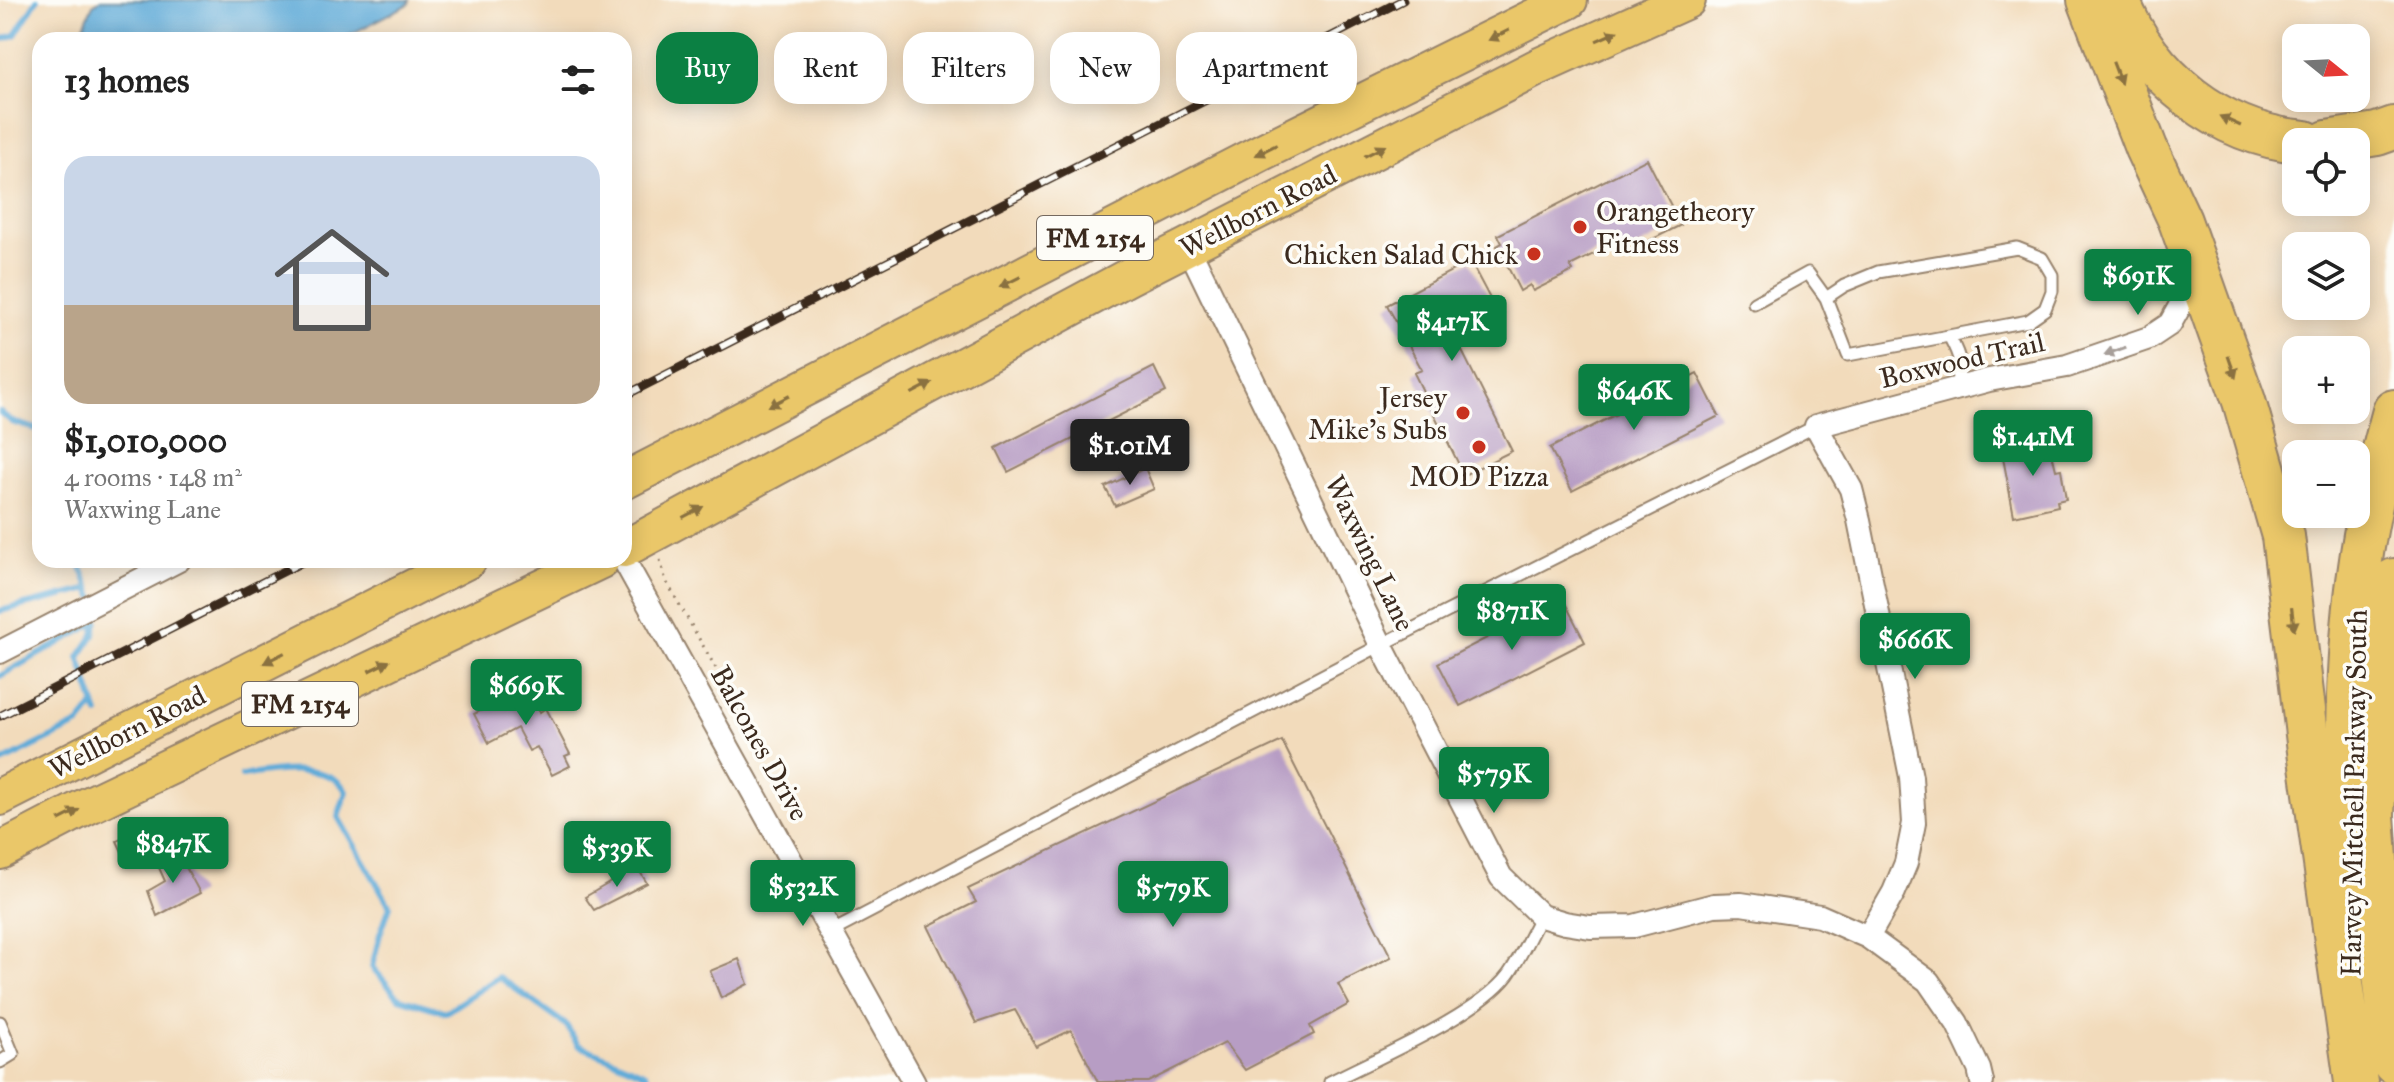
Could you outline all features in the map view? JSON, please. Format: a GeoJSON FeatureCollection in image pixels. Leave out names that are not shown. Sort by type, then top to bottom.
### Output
{"type":"FeatureCollection","features":[{"type":"Feature","properties":{"kind":"highway"},"geometry":{"type":"LineString","coordinates":[[2089,0],[2146,148],[2180,221],[2234,371],[2283,536],[2309,751],[2356,1082]]}},
{"type":"Feature","properties":{"kind":"highway"},"geometry":{"type":"LineString","coordinates":[[2118,0],[2135,39],[2156,67],[2203,108],[2231,123],[2282,138]]}},
{"type":"Feature","properties":{"kind":"highway"},"geometry":{"type":"LineString","coordinates":[[2370,135],[2394,128]]}},
{"type":"Feature","properties":{"kind":"highway","name":"Harvey Mitchell Parkway South"},"geometry":{"type":"LineString","coordinates":[[2356,1082],[2346,909],[2350,667],[2359,568],[2377,474],[2394,411]]}},
{"type":"Feature","properties":{"kind":"highway","name":"Harvey Mitchell Parkway South"},"geometry":{"type":"LineString","coordinates":[[2392,593],[2373,815],[2384,974],[2394,1063]]}},
{"type":"Feature","properties":{"kind":"main road","name":"Wellborn Road"},"geometry":{"type":"LineString","coordinates":[[632,477],[1262,152],[1569,0]]}},
{"type":"Feature","properties":{"kind":"main road","name":"Wellborn Road"},"geometry":{"type":"LineString","coordinates":[[632,545],[1188,246],[1540,66],[1687,0]]}},
{"type":"Feature","properties":{"kind":"main road","name":"Wellborn Road"},"geometry":{"type":"LineString","coordinates":[[0,797],[452,568]]}},
{"type":"Feature","properties":{"kind":"main road","name":"Wellborn Road"},"geometry":{"type":"LineString","coordinates":[[0,851],[81,809],[584,568]]}},
{"type":"Feature","properties":{"kind":"street","name":"Boxwood Trail"},"geometry":{"type":"LineString","coordinates":[[1816,426],[1962,388],[2067,366],[2149,338],[2170,324],[2180,306],[2183,290],[2150,192],[2146,148]]}},
{"type":"Feature","properties":{"kind":"street","name":"Waxwing Lane"},"geometry":{"type":"LineString","coordinates":[[1188,246],[1381,645],[1501,877],[1541,916]]}},
{"type":"Feature","properties":{"kind":"street"},"geometry":{"type":"LineString","coordinates":[[1816,426],[1851,489],[1911,777],[1914,823],[1906,863],[1894,892],[1868,937]]}},
{"type":"Feature","properties":{"kind":"street"},"geometry":{"type":"LineString","coordinates":[[0,652],[164,568]]}},
{"type":"Feature","properties":{"kind":"street","name":"Balcones Drive"},"geometry":{"type":"LineString","coordinates":[[628,568],[914,1082]]}},
{"type":"Feature","properties":{"kind":"street"},"geometry":{"type":"LineString","coordinates":[[1541,916],[1590,927],[1634,926],[1714,905],[1741,904],[1820,916],[1868,937],[1928,981],[1957,1023],[1982,1082]]}},
{"type":"Feature","properties":{"kind":"lane"},"geometry":{"type":"LineString","coordinates":[[1754,303],[1808,273],[1826,298],[1848,355],[2028,321],[2045,309],[2052,291],[2052,275],[2042,258],[2017,248],[1878,272],[1844,286],[1826,298]]}},
{"type":"Feature","properties":{"kind":"lane"},"geometry":{"type":"LineString","coordinates":[[1949,336],[1959,355],[1962,388]]}},
{"type":"Feature","properties":{"kind":"lane"},"geometry":{"type":"LineString","coordinates":[[831,932],[1381,645],[1816,426]]}},
{"type":"Feature","properties":{"kind":"lane"},"geometry":{"type":"LineString","coordinates":[[1330,1082],[1448,1022],[1480,1002],[1507,976],[1541,916]]}},
{"type":"Feature","properties":{"kind":"lane"},"geometry":{"type":"LineString","coordinates":[[0,1022],[13,1054],[0,1062]]}},
{"type":"Feature","properties":{"kind":"path"},"geometry":{"type":"LineString","coordinates":[[660,560],[666,581],[741,712],[731,753]]}},
{"type":"Feature","properties":{"kind":"water"},"geometry":{"type":"Polygon","coordinates":[[[101,0],[410,0],[409,4],[355,32],[81,32],[93,5],[101,0]]]}},
{"type":"Feature","properties":{"kind":"building"},"geometry":{"type":"Polygon","coordinates":[[[1647,159],[1681,225],[1621,255],[1615,243],[1570,266],[1573,271],[1533,291],[1530,285],[1520,291],[1497,246],[1502,243],[1498,235],[1647,159]]]}},
{"type":"Feature","properties":{"kind":"building"},"geometry":{"type":"Polygon","coordinates":[[[1470,261],[1495,308],[1452,331],[1512,451],[1464,475],[1414,373],[1422,370],[1387,305],[1470,261]]]}},
{"type":"Feature","properties":{"kind":"building"},"geometry":{"type":"Polygon","coordinates":[[[1154,367],[1166,392],[1008,472],[996,448],[1154,367]]]}},
{"type":"Feature","properties":{"kind":"building"},"geometry":{"type":"Polygon","coordinates":[[[1697,373],[1719,416],[1572,491],[1550,448],[1697,373]]]}},
{"type":"Feature","properties":{"kind":"building"},"geometry":{"type":"Polygon","coordinates":[[[2049,441],[2056,470],[2061,469],[2066,499],[2057,501],[2058,506],[2014,516],[2001,447],[2049,441]]]}},
{"type":"Feature","properties":{"kind":"building"},"geometry":{"type":"Polygon","coordinates":[[[1145,468],[1154,489],[1115,506],[1105,487],[1145,468]]]}},
{"type":"Feature","properties":{"kind":"building"},"geometry":{"type":"Polygon","coordinates":[[[1563,599],[1585,642],[1460,706],[1438,663],[1563,599]]]}},
{"type":"Feature","properties":{"kind":"building"},"geometry":{"type":"Polygon","coordinates":[[[527,687],[540,712],[546,708],[570,754],[565,756],[570,766],[552,775],[537,747],[529,751],[517,728],[489,743],[474,714],[527,687]]]}},
{"type":"Feature","properties":{"kind":"building"},"geometry":{"type":"Polygon","coordinates":[[[1282,741],[1391,957],[1338,984],[1349,1004],[1310,1026],[1314,1034],[1245,1070],[1225,1043],[1148,1082],[1098,1082],[1071,1030],[1036,1047],[1015,1010],[976,1023],[928,926],[976,902],[968,889],[1282,741]]]}},
{"type":"Feature","properties":{"kind":"building"},"geometry":{"type":"Polygon","coordinates":[[[135,833],[141,848],[124,856],[117,841],[135,833]]]}},
{"type":"Feature","properties":{"kind":"building"},"geometry":{"type":"Polygon","coordinates":[[[177,851],[200,893],[157,916],[148,891],[165,881],[156,861],[177,851]]]}},
{"type":"Feature","properties":{"kind":"building"},"geometry":{"type":"Polygon","coordinates":[[[637,867],[647,883],[594,910],[585,897],[637,867]]]}},
{"type":"Feature","properties":{"kind":"building"},"geometry":{"type":"Polygon","coordinates":[[[739,959],[748,984],[721,998],[710,971],[739,959]]]}},
{"type":"Feature","properties":{"kind":"waterway"},"geometry":{"type":"LineString","coordinates":[[0,40],[15,35],[37,0]]}},
{"type":"Feature","properties":{"kind":"waterway"},"geometry":{"type":"LineString","coordinates":[[0,412],[12,422],[32,428]]}},
{"type":"Feature","properties":{"kind":"waterway"},"geometry":{"type":"LineString","coordinates":[[81,568],[93,597]]}},
{"type":"Feature","properties":{"kind":"waterway"},"geometry":{"type":"LineString","coordinates":[[0,611],[90,589]]}},
{"type":"Feature","properties":{"kind":"waterway"},"geometry":{"type":"LineString","coordinates":[[98,608],[94,635],[79,657],[98,714]]}},
{"type":"Feature","properties":{"kind":"waterway"},"geometry":{"type":"LineString","coordinates":[[0,676],[97,622]]}},
{"type":"Feature","properties":{"kind":"waterway"},"geometry":{"type":"LineString","coordinates":[[0,763],[79,724],[95,704]]}},
{"type":"Feature","properties":{"kind":"waterway"},"geometry":{"type":"LineString","coordinates":[[242,776],[300,770],[315,772],[339,782],[346,792],[338,817],[390,906],[372,967],[399,998],[446,1012],[499,977],[566,1025],[578,1045],[646,1074],[649,1082]]}},
{"type":"Feature","properties":{"kind":"railway"},"geometry":{"type":"LineString","coordinates":[[632,392],[1403,0]]}},
{"type":"Feature","properties":{"kind":"railway"},"geometry":{"type":"LineString","coordinates":[[0,716],[290,568]]}},
{"type":"Feature","properties":{"kind":"place","name":"Orangetheory Fitness"},"geometry":{"type":"Point","coordinates":[1580,227]}},
{"type":"Feature","properties":{"kind":"place","name":"Chicken Salad Chick"},"geometry":{"type":"Point","coordinates":[1534,254]}},
{"type":"Feature","properties":{"kind":"place","name":"Jersey Mike's Subs"},"geometry":{"type":"Point","coordinates":[1463,413]}},
{"type":"Feature","properties":{"kind":"place","name":"MOD Pizza"},"geometry":{"type":"Point","coordinates":[1479,447]}}]}
